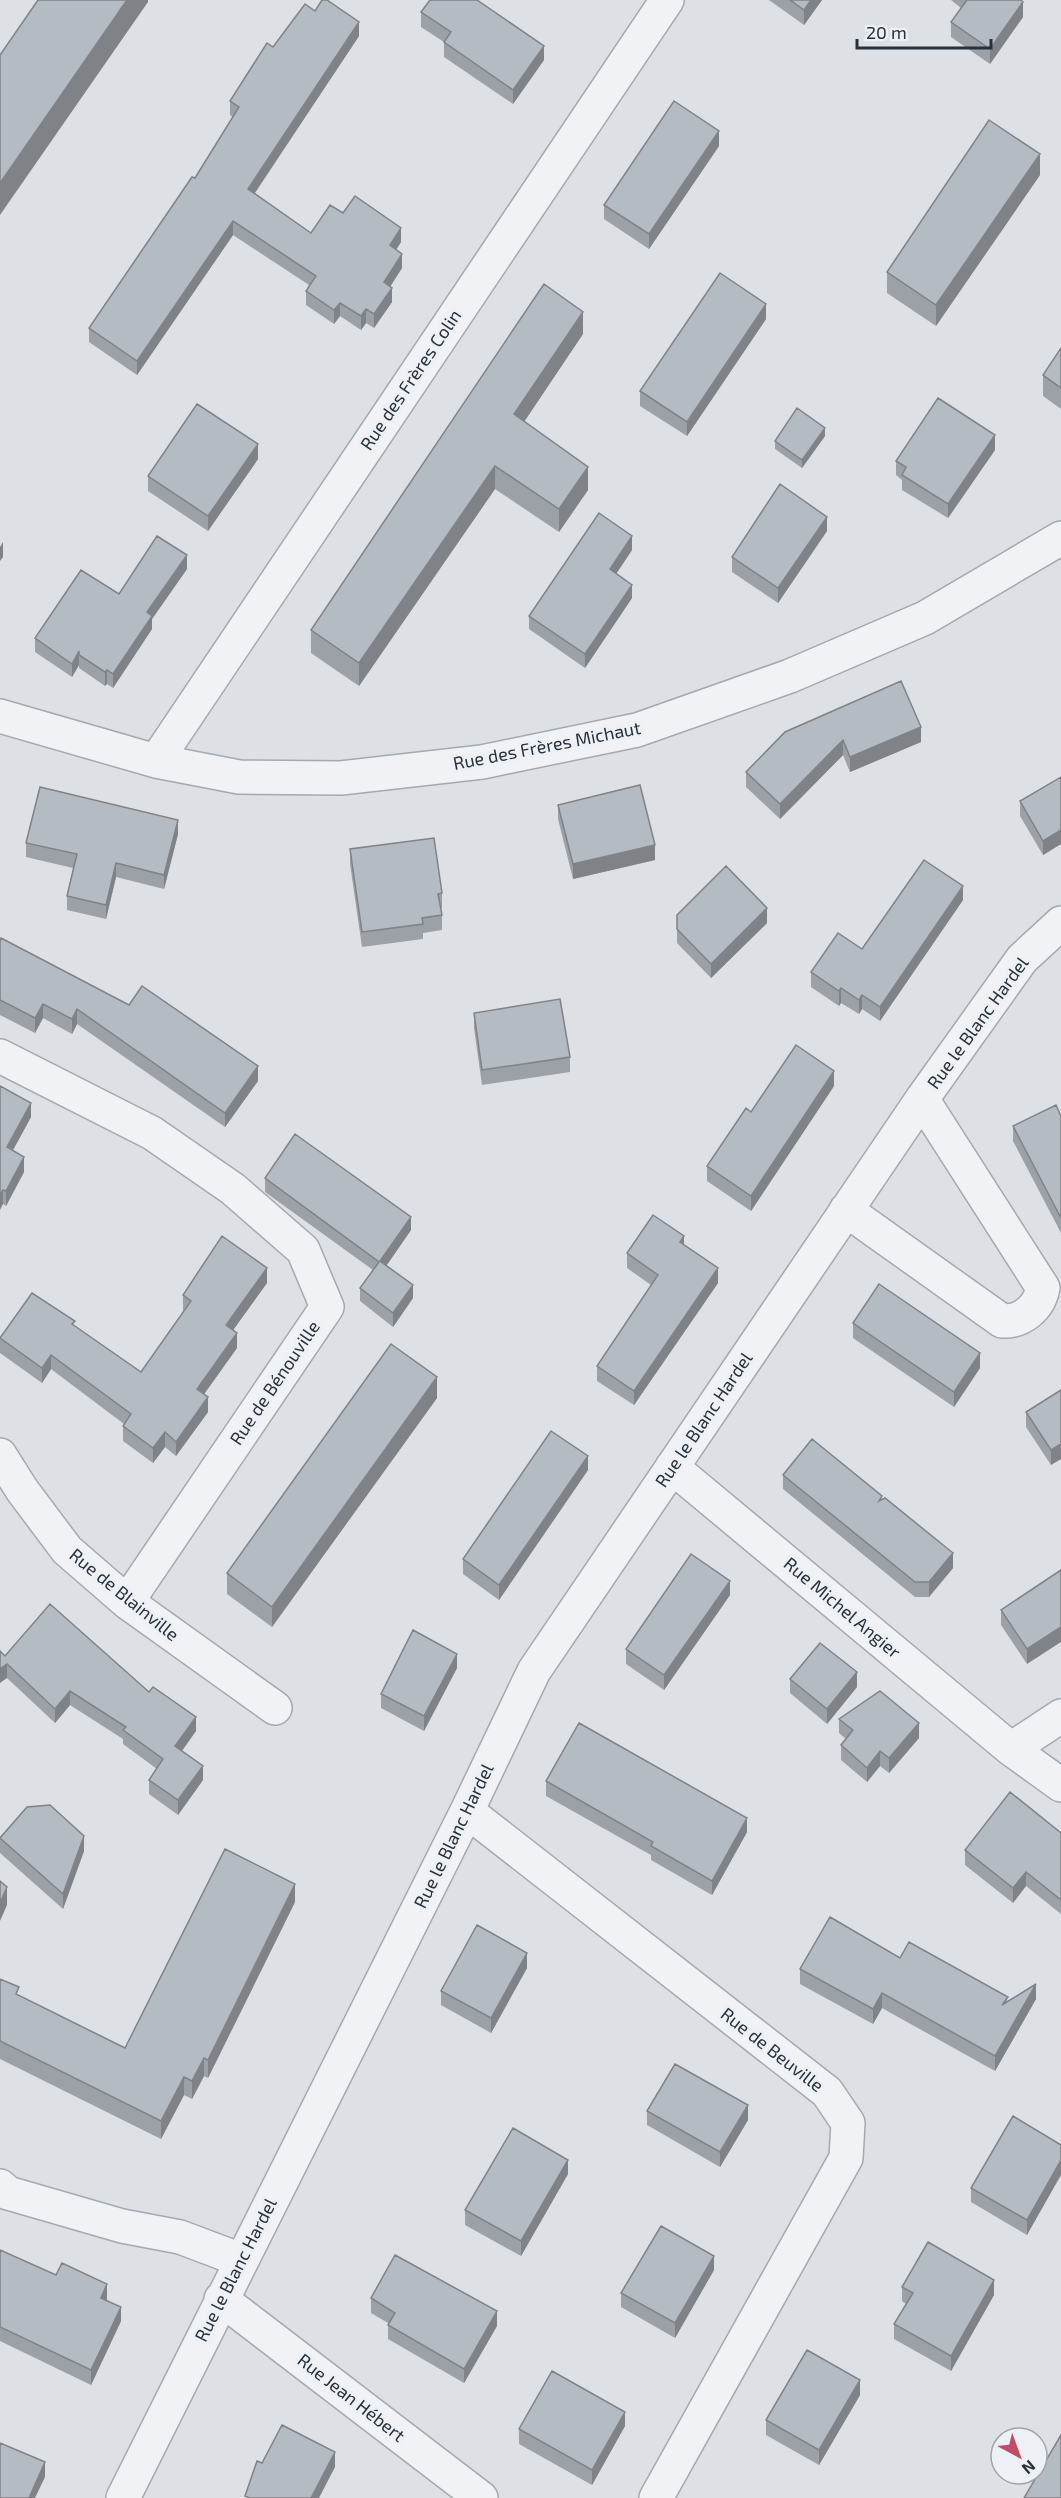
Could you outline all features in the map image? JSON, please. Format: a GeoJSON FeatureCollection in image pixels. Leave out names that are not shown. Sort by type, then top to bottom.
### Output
{"type":"FeatureCollection","features":[{"type":"Feature","properties":{"kind":"street","name":"Rue des Frères Colin"},"geometry":{"type":"LineString","coordinates":[[156,761],[667,0]]}},
{"type":"Feature","properties":{"kind":"street","name":"Rue des Frères Michaut"},"geometry":{"type":"LineString","coordinates":[[0,716],[156,761],[239,777],[341,778],[482,762],[637,730],[790,676],[925,618],[1061,538]]}},
{"type":"Feature","properties":{"kind":"street","name":"Rue le Blanc Hardel"},"geometry":{"type":"LineString","coordinates":[[123,2498],[467,1811],[534,1671],[922,1099],[1022,959],[1061,923]]}},
{"type":"Feature","properties":{"kind":"street","name":"Rue de Bénouville"},"geometry":{"type":"LineString","coordinates":[[0,1056],[152,1133],[233,1189],[303,1250],[327,1307],[128,1602]]}},
{"type":"Feature","properties":{"kind":"street","name":"Rue le Blanc Hardel"},"geometry":{"type":"LineString","coordinates":[[846,1210],[1002,1321],[1022,1318],[1036,1305],[1043,1288],[922,1099]]}},
{"type":"Feature","properties":{"kind":"street","name":"Rue de Blainville"},"geometry":{"type":"LineString","coordinates":[[0,1455],[22,1491],[67,1550],[128,1602],[275,1708]]}},
{"type":"Feature","properties":{"kind":"street","name":"Rue Michel Angier"},"geometry":{"type":"LineString","coordinates":[[672,1467],[1011,1749],[1061,1785]]}},
{"type":"Feature","properties":{"kind":"street"},"geometry":{"type":"LineString","coordinates":[[1011,1749],[1061,1716]]}},
{"type":"Feature","properties":{"kind":"street","name":"Rue de Beuville"},"geometry":{"type":"LineString","coordinates":[[467,1811],[826,2092],[848,2122],[846,2158],[656,2498]]}},
{"type":"Feature","properties":{"kind":"street"},"geometry":{"type":"LineString","coordinates":[[0,2186],[8,2193],[122,2226],[180,2237],[241,2260]]}},
{"type":"Feature","properties":{"kind":"street","name":"Rue Jean Hébert"},"geometry":{"type":"LineString","coordinates":[[221,2299],[481,2498]]}},
{"type":"Feature","properties":{"kind":"building"},"geometry":{"type":"Polygon","coordinates":[[[38,0],[127,0],[0,183],[0,55],[38,0]]]}},
{"type":"Feature","properties":{"kind":"building"},"geometry":{"type":"Polygon","coordinates":[[[322,0],[327,0],[359,22],[248,189],[311,233],[330,205],[343,213],[355,196],[401,228],[390,245],[402,254],[384,282],[392,288],[374,314],[366,309],[361,316],[340,303],[334,310],[306,291],[316,276],[233,221],[137,361],[89,328],[192,177],[195,178],[239,107],[230,101],[267,43],[273,47],[305,4],[315,11],[322,0]]]}},
{"type":"Feature","properties":{"kind":"building"},"geometry":{"type":"Polygon","coordinates":[[[430,0],[477,0],[544,46],[513,90],[444,42],[451,32],[421,12],[430,0]]]}},
{"type":"Feature","properties":{"kind":"building"},"geometry":{"type":"Polygon","coordinates":[[[790,0],[811,0],[804,10],[790,0]]]}},
{"type":"Feature","properties":{"kind":"building"},"geometry":{"type":"Polygon","coordinates":[[[967,0],[1021,0],[1023,2],[990,49],[951,22],[967,0]]]}},
{"type":"Feature","properties":{"kind":"building"},"geometry":{"type":"Polygon","coordinates":[[[674,101],[719,131],[649,234],[604,205],[674,101]]]}},
{"type":"Feature","properties":{"kind":"building"},"geometry":{"type":"Polygon","coordinates":[[[989,120],[1040,154],[936,305],[887,272],[989,120]]]}},
{"type":"Feature","properties":{"kind":"building"},"geometry":{"type":"Polygon","coordinates":[[[720,273],[766,304],[687,422],[640,391],[720,273]]]}},
{"type":"Feature","properties":{"kind":"building"},"geometry":{"type":"Polygon","coordinates":[[[544,284],[583,312],[514,414],[588,467],[559,509],[495,466],[359,663],[311,630],[544,284]]]}},
{"type":"Feature","properties":{"kind":"building"},"geometry":{"type":"Polygon","coordinates":[[[1061,348],[1061,388],[1043,375],[1061,348]]]}},
{"type":"Feature","properties":{"kind":"building"},"geometry":{"type":"Polygon","coordinates":[[[938,398],[995,435],[948,504],[902,475],[906,467],[896,461],[938,398]]]}},
{"type":"Feature","properties":{"kind":"building"},"geometry":{"type":"Polygon","coordinates":[[[197,404],[258,444],[208,516],[148,476],[197,404]]]}},
{"type":"Feature","properties":{"kind":"building"},"geometry":{"type":"Polygon","coordinates":[[[797,408],[825,428],[802,460],[775,441],[797,408]]]}},
{"type":"Feature","properties":{"kind":"building"},"geometry":{"type":"Polygon","coordinates":[[[780,484],[827,517],[778,588],[732,557],[780,484]]]}},
{"type":"Feature","properties":{"kind":"building"},"geometry":{"type":"Polygon","coordinates":[[[599,513],[632,536],[610,569],[632,585],[585,654],[529,616],[599,513]]]}},
{"type":"Feature","properties":{"kind":"building"},"geometry":{"type":"Polygon","coordinates":[[[157,536],[187,555],[147,612],[152,616],[113,674],[107,670],[105,672],[79,655],[79,651],[72,664],[35,638],[81,570],[119,594],[157,536]]]}},
{"type":"Feature","properties":{"kind":"building"},"geometry":{"type":"Polygon","coordinates":[[[901,681],[921,727],[850,757],[843,740],[780,804],[746,772],[785,732],[901,681]]]}},
{"type":"Feature","properties":{"kind":"building"},"geometry":{"type":"Polygon","coordinates":[[[1061,777],[1061,830],[1043,841],[1020,801],[1061,777]]]}},
{"type":"Feature","properties":{"kind":"building"},"geometry":{"type":"Polygon","coordinates":[[[640,785],[655,845],[573,864],[558,805],[640,785]]]}},
{"type":"Feature","properties":{"kind":"building"},"geometry":{"type":"Polygon","coordinates":[[[40,787],[178,820],[164,875],[116,863],[106,905],[67,896],[77,854],[26,843],[40,787]]]}},
{"type":"Feature","properties":{"kind":"building"},"geometry":{"type":"Polygon","coordinates":[[[434,838],[442,893],[438,894],[442,915],[422,918],[423,924],[362,932],[350,849],[434,838]]]}},
{"type":"Feature","properties":{"kind":"building"},"geometry":{"type":"Polygon","coordinates":[[[924,860],[963,886],[880,1007],[862,995],[859,1000],[841,988],[839,991],[811,972],[838,933],[862,949],[924,860]]]}},
{"type":"Feature","properties":{"kind":"building"},"geometry":{"type":"Polygon","coordinates":[[[726,866],[767,908],[711,964],[677,929],[677,915],[726,866]]]}},
{"type":"Feature","properties":{"kind":"building"},"geometry":{"type":"Polygon","coordinates":[[[1,938],[129,1005],[142,986],[258,1066],[225,1113],[77,1009],[72,1019],[43,1004],[35,1018],[0,1000],[1,938]]]}},
{"type":"Feature","properties":{"kind":"building"},"geometry":{"type":"Polygon","coordinates":[[[560,999],[570,1057],[482,1070],[474,1013],[560,999]]]}},
{"type":"Feature","properties":{"kind":"building"},"geometry":{"type":"Polygon","coordinates":[[[796,1045],[834,1071],[751,1196],[707,1166],[746,1108],[751,1112],[796,1045]]]}},
{"type":"Feature","properties":{"kind":"building"},"geometry":{"type":"Polygon","coordinates":[[[0,1086],[31,1103],[7,1147],[24,1157],[6,1191],[3,1190],[0,1195],[0,1086]]]}},
{"type":"Feature","properties":{"kind":"building"},"geometry":{"type":"Polygon","coordinates":[[[1056,1105],[1061,1116],[1061,1218],[1013,1126],[1056,1105]]]}},
{"type":"Feature","properties":{"kind":"building"},"geometry":{"type":"Polygon","coordinates":[[[295,1134],[411,1217],[380,1261],[413,1285],[393,1313],[360,1288],[379,1262],[265,1178],[295,1134]]]}},
{"type":"Feature","properties":{"kind":"building"},"geometry":{"type":"Polygon","coordinates":[[[653,1215],[684,1236],[680,1242],[718,1268],[634,1391],[597,1366],[658,1275],[627,1253],[653,1215]]]}},
{"type":"Feature","properties":{"kind":"building"},"geometry":{"type":"Polygon","coordinates":[[[222,1236],[267,1268],[226,1325],[237,1333],[197,1389],[208,1397],[176,1442],[165,1432],[153,1448],[123,1426],[131,1414],[51,1355],[42,1368],[0,1338],[32,1293],[75,1321],[72,1324],[141,1372],[191,1301],[183,1295],[222,1236]]]}},
{"type":"Feature","properties":{"kind":"building"},"geometry":{"type":"Polygon","coordinates":[[[879,1284],[980,1353],[954,1392],[853,1323],[879,1284]]]}},
{"type":"Feature","properties":{"kind":"building"},"geometry":{"type":"Polygon","coordinates":[[[391,1344],[437,1377],[272,1607],[227,1573],[391,1344]]]}},
{"type":"Feature","properties":{"kind":"building"},"geometry":{"type":"Polygon","coordinates":[[[1061,1390],[1061,1444],[1051,1450],[1026,1412],[1061,1390]]]}},
{"type":"Feature","properties":{"kind":"building"},"geometry":{"type":"Polygon","coordinates":[[[551,1431],[588,1456],[499,1585],[463,1559],[551,1431]]]}},
{"type":"Feature","properties":{"kind":"building"},"geometry":{"type":"Polygon","coordinates":[[[812,1439],[882,1496],[879,1501],[885,1498],[953,1553],[929,1582],[915,1582],[783,1475],[812,1439]]]}},
{"type":"Feature","properties":{"kind":"building"},"geometry":{"type":"Polygon","coordinates":[[[691,1554],[730,1581],[664,1675],[626,1649],[691,1554]]]}},
{"type":"Feature","properties":{"kind":"building"},"geometry":{"type":"Polygon","coordinates":[[[1061,1570],[1061,1627],[1027,1649],[1001,1610],[1061,1570]]]}},
{"type":"Feature","properties":{"kind":"building"},"geometry":{"type":"Polygon","coordinates":[[[50,1604],[149,1692],[153,1687],[196,1717],[175,1746],[203,1766],[178,1800],[149,1780],[163,1759],[123,1730],[126,1727],[70,1691],[55,1709],[7,1664],[0,1669],[0,1651],[5,1656],[50,1604]]]}},
{"type":"Feature","properties":{"kind":"building"},"geometry":{"type":"Polygon","coordinates":[[[413,1630],[457,1654],[424,1716],[381,1694],[413,1630]]]}},
{"type":"Feature","properties":{"kind":"building"},"geometry":{"type":"Polygon","coordinates":[[[820,1643],[857,1672],[827,1709],[790,1679],[820,1643]]]}},
{"type":"Feature","properties":{"kind":"building"},"geometry":{"type":"Polygon","coordinates":[[[880,1691],[919,1723],[889,1758],[880,1751],[867,1768],[841,1745],[853,1730],[839,1719],[880,1691]]]}},
{"type":"Feature","properties":{"kind":"building"},"geometry":{"type":"Polygon","coordinates":[[[579,1723],[747,1818],[712,1881],[651,1846],[653,1842],[546,1781],[579,1723]]]}},
{"type":"Feature","properties":{"kind":"building"},"geometry":{"type":"Polygon","coordinates":[[[1010,1792],[1061,1833],[1061,1900],[1026,1872],[1013,1888],[965,1850],[1010,1792]]]}},
{"type":"Feature","properties":{"kind":"building"},"geometry":{"type":"Polygon","coordinates":[[[50,1805],[84,1836],[63,1894],[0,1838],[27,1807],[50,1805]]]}},
{"type":"Feature","properties":{"kind":"building"},"geometry":{"type":"Polygon","coordinates":[[[225,1849],[295,1884],[208,2060],[204,2058],[192,2081],[184,2077],[161,2121],[0,2041],[0,1979],[19,1987],[16,1994],[125,2048],[225,1849]]]}},
{"type":"Feature","properties":{"kind":"building"},"geometry":{"type":"Polygon","coordinates":[[[0,1881],[7,1887],[0,1903],[0,1881]]]}},
{"type":"Feature","properties":{"kind":"building"},"geometry":{"type":"Polygon","coordinates":[[[830,1917],[900,1958],[909,1942],[1008,1997],[1002,2005],[1036,1984],[995,2056],[882,1993],[873,2009],[800,1969],[830,1917]]]}},
{"type":"Feature","properties":{"kind":"building"},"geometry":{"type":"Polygon","coordinates":[[[477,1925],[527,1953],[491,2018],[441,1991],[477,1925]]]}},
{"type":"Feature","properties":{"kind":"building"},"geometry":{"type":"Polygon","coordinates":[[[675,2064],[748,2105],[720,2152],[647,2111],[675,2064]]]}},
{"type":"Feature","properties":{"kind":"building"},"geometry":{"type":"Polygon","coordinates":[[[1013,2116],[1061,2145],[1061,2160],[1027,2220],[971,2188],[1013,2116]]]}},
{"type":"Feature","properties":{"kind":"building"},"geometry":{"type":"Polygon","coordinates":[[[513,2128],[568,2160],[521,2241],[465,2210],[513,2128]]]}},
{"type":"Feature","properties":{"kind":"building"},"geometry":{"type":"Polygon","coordinates":[[[661,2226],[714,2256],[675,2323],[621,2293],[661,2226]]]}},
{"type":"Feature","properties":{"kind":"building"},"geometry":{"type":"Polygon","coordinates":[[[928,2242],[994,2280],[951,2356],[894,2324],[913,2293],[902,2287],[928,2242]]]}},
{"type":"Feature","properties":{"kind":"building"},"geometry":{"type":"Polygon","coordinates":[[[0,2250],[56,2275],[62,2263],[107,2284],[101,2298],[121,2307],[91,2370],[0,2327],[0,2250]]]}},
{"type":"Feature","properties":{"kind":"building"},"geometry":{"type":"Polygon","coordinates":[[[395,2255],[497,2311],[464,2369],[388,2325],[395,2313],[371,2298],[395,2255]]]}},
{"type":"Feature","properties":{"kind":"building"},"geometry":{"type":"Polygon","coordinates":[[[807,2350],[860,2380],[819,2450],[766,2420],[807,2350]]]}},
{"type":"Feature","properties":{"kind":"building"},"geometry":{"type":"Polygon","coordinates":[[[552,2371],[625,2412],[592,2470],[519,2429],[552,2371]]]}},
{"type":"Feature","properties":{"kind":"building"},"geometry":{"type":"Polygon","coordinates":[[[282,2425],[335,2452],[311,2498],[250,2498],[245,2496],[257,2461],[262,2463],[282,2425]]]}},
{"type":"Feature","properties":{"kind":"building"},"geometry":{"type":"Polygon","coordinates":[[[1061,2435],[1061,2498],[1024,2498],[1031,2486],[1049,2486],[1049,2455],[1061,2435]]]}},
{"type":"Feature","properties":{"kind":"building"},"geometry":{"type":"Polygon","coordinates":[[[0,2443],[45,2462],[29,2498],[0,2498],[0,2443]]]}}]}
